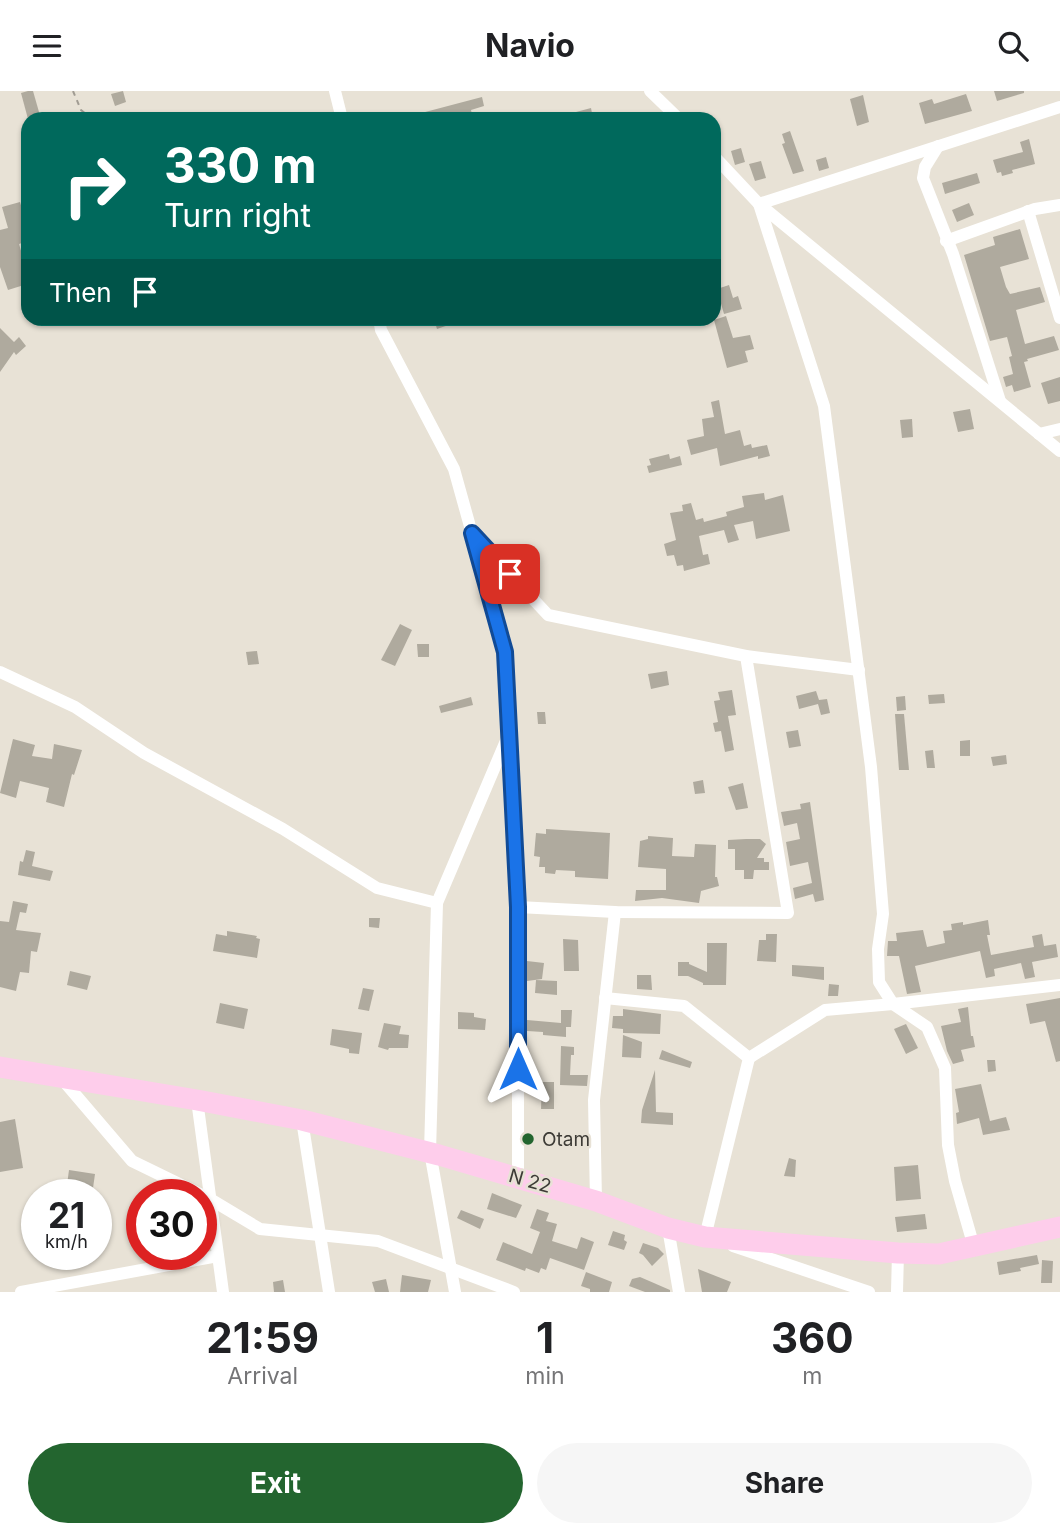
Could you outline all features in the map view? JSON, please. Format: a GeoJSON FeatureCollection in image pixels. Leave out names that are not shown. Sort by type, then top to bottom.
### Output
{"type":"FeatureCollection","features":[{"type":"Feature","properties":{"kind":"main road","name":"N 22"},"geometry":{"type":"LineString","coordinates":[[0,1067],[302,1120],[430,1152],[596,1201],[668,1228],[705,1237],[939,1254],[1060,1227]]}},
{"type":"Feature","properties":{"kind":"street"},"geometry":{"type":"LineString","coordinates":[[334,91],[340,112]]}},
{"type":"Feature","properties":{"kind":"street"},"geometry":{"type":"LineString","coordinates":[[650,91],[672,112]]}},
{"type":"Feature","properties":{"kind":"street"},"geometry":{"type":"LineString","coordinates":[[759,204],[1060,107]]}},
{"type":"Feature","properties":{"kind":"street"},"geometry":{"type":"LineString","coordinates":[[938,146],[925,167],[923,178],[953,254],[1001,402]]}},
{"type":"Feature","properties":{"kind":"street"},"geometry":{"type":"LineString","coordinates":[[721,163],[759,204],[1060,451]]}},
{"type":"Feature","properties":{"kind":"street"},"geometry":{"type":"LineString","coordinates":[[759,204],[824,406],[871,767],[883,914],[878,949],[879,982],[893,1005],[927,1027],[945,1068],[948,1145],[955,1181],[974,1247]]}},
{"type":"Feature","properties":{"kind":"street"},"geometry":{"type":"LineString","coordinates":[[946,241],[1028,211],[1060,205]]}},
{"type":"Feature","properties":{"kind":"street"},"geometry":{"type":"LineString","coordinates":[[1028,211],[1060,318]]}},
{"type":"Feature","properties":{"kind":"street"},"geometry":{"type":"LineString","coordinates":[[380,326],[454,469],[505,652],[518,907],[518,1178]]}},
{"type":"Feature","properties":{"kind":"street"},"geometry":{"type":"LineString","coordinates":[[1039,434],[1060,429]]}},
{"type":"Feature","properties":{"kind":"street"},"geometry":{"type":"LineString","coordinates":[[472,533],[548,615],[746,656],[859,670]]}},
{"type":"Feature","properties":{"kind":"street"},"geometry":{"type":"LineString","coordinates":[[518,907],[615,912],[788,913],[746,656]]}},
{"type":"Feature","properties":{"kind":"street"},"geometry":{"type":"LineString","coordinates":[[0,672],[75,708],[144,754],[283,829],[377,888],[437,903]]}},
{"type":"Feature","properties":{"kind":"street"},"geometry":{"type":"LineString","coordinates":[[455,1292],[430,1152],[437,903],[510,732]]}},
{"type":"Feature","properties":{"kind":"street"},"geometry":{"type":"LineString","coordinates":[[596,1201],[594,1100],[615,912]]}},
{"type":"Feature","properties":{"kind":"street"},"geometry":{"type":"LineString","coordinates":[[869,1292],[705,1237],[749,1058],[825,1010],[893,1005],[1060,985]]}},
{"type":"Feature","properties":{"kind":"street"},"geometry":{"type":"LineString","coordinates":[[605,998],[684,1006],[749,1058]]}},
{"type":"Feature","properties":{"kind":"street"},"geometry":{"type":"LineString","coordinates":[[62,1079],[132,1161],[169,1179]]}},
{"type":"Feature","properties":{"kind":"street"},"geometry":{"type":"LineString","coordinates":[[197,1100],[207,1179]]}},
{"type":"Feature","properties":{"kind":"street"},"geometry":{"type":"LineString","coordinates":[[302,1120],[329,1292]]}},
{"type":"Feature","properties":{"kind":"street"},"geometry":{"type":"LineString","coordinates":[[217,1203],[260,1229],[378,1241],[514,1292]]}},
{"type":"Feature","properties":{"kind":"street"},"geometry":{"type":"LineString","coordinates":[[668,1228],[679,1292]]}},
{"type":"Feature","properties":{"kind":"street"},"geometry":{"type":"LineString","coordinates":[[217,1249],[223,1292]]}},
{"type":"Feature","properties":{"kind":"street"},"geometry":{"type":"LineString","coordinates":[[897,1292],[898,1253]]}},
{"type":"Feature","properties":{"kind":"street"},"geometry":{"type":"LineString","coordinates":[[22,1292],[218,1256]]}},
{"type":"Feature","properties":{"kind":"path"},"geometry":{"type":"LineString","coordinates":[[73,91],[83,112]]}},
{"type":"Feature","properties":{"kind":"building"},"geometry":{"type":"Polygon","coordinates":[[[33,91],[39,112],[26,112],[21,93],[33,91]]]}},
{"type":"Feature","properties":{"kind":"building"},"geometry":{"type":"Polygon","coordinates":[[[123,91],[126,102],[115,106],[111,94],[123,91]]]}},
{"type":"Feature","properties":{"kind":"building"},"geometry":{"type":"Polygon","coordinates":[[[994,91],[1024,91],[1024,93],[997,101],[994,91]]]}},
{"type":"Feature","properties":{"kind":"building"},"geometry":{"type":"Polygon","coordinates":[[[966,94],[972,111],[925,124],[919,103],[932,99],[934,104],[966,94]]]}},
{"type":"Feature","properties":{"kind":"building"},"geometry":{"type":"Polygon","coordinates":[[[863,95],[869,122],[857,126],[850,99],[863,95]]]}},
{"type":"Feature","properties":{"kind":"building"},"geometry":{"type":"Polygon","coordinates":[[[482,97],[484,106],[471,112],[425,112],[482,97]]]}},
{"type":"Feature","properties":{"kind":"building"},"geometry":{"type":"Polygon","coordinates":[[[591,108],[592,112],[576,112],[591,108]]]}},
{"type":"Feature","properties":{"kind":"building"},"geometry":{"type":"Polygon","coordinates":[[[790,131],[804,171],[793,174],[782,144],[785,143],[782,134],[790,131]]]}},
{"type":"Feature","properties":{"kind":"building"},"geometry":{"type":"Polygon","coordinates":[[[1029,139],[1035,164],[1012,170],[1013,173],[1002,176],[1001,172],[997,173],[993,160],[1023,152],[1020,142],[1029,139]]]}},
{"type":"Feature","properties":{"kind":"building"},"geometry":{"type":"Polygon","coordinates":[[[741,148],[745,162],[735,165],[731,151],[741,148]]]}},
{"type":"Feature","properties":{"kind":"building"},"geometry":{"type":"Polygon","coordinates":[[[826,157],[829,168],[819,171],[816,160],[826,157]]]}},
{"type":"Feature","properties":{"kind":"building"},"geometry":{"type":"Polygon","coordinates":[[[761,161],[766,178],[755,181],[749,164],[761,161]]]}},
{"type":"Feature","properties":{"kind":"building"},"geometry":{"type":"Polygon","coordinates":[[[977,173],[980,183],[945,194],[942,183],[977,173]]]}},
{"type":"Feature","properties":{"kind":"building"},"geometry":{"type":"Polygon","coordinates":[[[20,202],[21,205],[21,286],[8,290],[0,267],[0,230],[8,228],[2,207],[20,202]]]}},
{"type":"Feature","properties":{"kind":"building"},"geometry":{"type":"Polygon","coordinates":[[[969,203],[974,215],[957,222],[952,210],[969,203]]]}},
{"type":"Feature","properties":{"kind":"building"},"geometry":{"type":"Polygon","coordinates":[[[1020,229],[1029,259],[1000,267],[1006,287],[1010,294],[1040,287],[1045,302],[1016,310],[1025,344],[1054,336],[1059,350],[1027,359],[1028,361],[1024,362],[1031,387],[1014,392],[1012,385],[1006,387],[1003,377],[1013,374],[1007,337],[990,341],[964,255],[995,245],[993,237],[1020,229]]]}},
{"type":"Feature","properties":{"kind":"building"},"geometry":{"type":"Polygon","coordinates":[[[729,285],[733,298],[738,296],[742,309],[724,314],[721,288],[729,285]]]}},
{"type":"Feature","properties":{"kind":"building"},"geometry":{"type":"Polygon","coordinates":[[[726,316],[733,338],[750,335],[754,349],[745,351],[748,362],[727,368],[716,326],[721,326],[721,318],[726,316]]]}},
{"type":"Feature","properties":{"kind":"building"},"geometry":{"type":"Polygon","coordinates":[[[0,328],[14,342],[19,337],[26,346],[16,355],[14,352],[0,372],[0,328]]]}},
{"type":"Feature","properties":{"kind":"building"},"geometry":{"type":"Polygon","coordinates":[[[1060,377],[1060,401],[1048,404],[1041,383],[1060,377]]]}},
{"type":"Feature","properties":{"kind":"building"},"geometry":{"type":"Polygon","coordinates":[[[719,400],[725,434],[740,430],[744,446],[751,444],[752,448],[767,445],[770,456],[758,459],[758,456],[720,466],[717,448],[691,455],[687,440],[704,436],[702,419],[714,417],[711,402],[719,400]]]}},
{"type":"Feature","properties":{"kind":"building"},"geometry":{"type":"Polygon","coordinates":[[[970,409],[974,429],[958,432],[953,412],[970,409]]]}},
{"type":"Feature","properties":{"kind":"building"},"geometry":{"type":"Polygon","coordinates":[[[912,419],[913,437],[902,438],[900,420],[912,419]]]}},
{"type":"Feature","properties":{"kind":"building"},"geometry":{"type":"Polygon","coordinates":[[[669,454],[670,459],[680,456],[682,465],[649,473],[649,459],[669,454]]]}},
{"type":"Feature","properties":{"kind":"building"},"geometry":{"type":"Polygon","coordinates":[[[764,493],[765,500],[783,495],[790,531],[756,539],[753,521],[734,525],[739,540],[728,543],[724,530],[699,536],[703,555],[708,554],[710,564],[684,571],[683,565],[677,566],[674,555],[667,556],[664,544],[676,540],[670,513],[683,511],[682,505],[691,503],[696,520],[703,518],[704,522],[727,516],[726,512],[744,507],[742,496],[764,493]]]}},
{"type":"Feature","properties":{"kind":"building"},"geometry":{"type":"Polygon","coordinates":[[[400,624],[412,630],[395,666],[381,660],[400,624]]]}},
{"type":"Feature","properties":{"kind":"building"},"geometry":{"type":"Polygon","coordinates":[[[417,644],[429,644],[429,657],[418,657],[417,644]]]}},
{"type":"Feature","properties":{"kind":"building"},"geometry":{"type":"Polygon","coordinates":[[[257,651],[259,664],[248,665],[246,652],[257,651]]]}},
{"type":"Feature","properties":{"kind":"building"},"geometry":{"type":"Polygon","coordinates":[[[667,671],[669,685],[651,689],[648,674],[667,671]]]}},
{"type":"Feature","properties":{"kind":"building"},"geometry":{"type":"Polygon","coordinates":[[[732,690],[736,715],[728,716],[734,750],[725,752],[721,731],[715,732],[713,723],[718,722],[714,701],[720,700],[718,692],[732,690]]]}},
{"type":"Feature","properties":{"kind":"building"},"geometry":{"type":"Polygon","coordinates":[[[816,691],[819,700],[827,699],[830,713],[821,715],[818,704],[799,709],[796,696],[816,691]]]}},
{"type":"Feature","properties":{"kind":"building"},"geometry":{"type":"Polygon","coordinates":[[[944,694],[945,703],[929,704],[928,695],[944,694]]]}},
{"type":"Feature","properties":{"kind":"building"},"geometry":{"type":"Polygon","coordinates":[[[905,696],[906,710],[897,711],[896,697],[905,696]]]}},
{"type":"Feature","properties":{"kind":"building"},"geometry":{"type":"Polygon","coordinates":[[[471,697],[473,705],[441,713],[439,706],[471,697]]]}},
{"type":"Feature","properties":{"kind":"building"},"geometry":{"type":"Polygon","coordinates":[[[537,712],[545,712],[546,724],[538,724],[537,712]]]}},
{"type":"Feature","properties":{"kind":"building"},"geometry":{"type":"Polygon","coordinates":[[[895,714],[904,714],[909,770],[899,770],[895,714]]]}},
{"type":"Feature","properties":{"kind":"building"},"geometry":{"type":"Polygon","coordinates":[[[798,730],[801,746],[789,748],[786,732],[798,730]]]}},
{"type":"Feature","properties":{"kind":"building"},"geometry":{"type":"Polygon","coordinates":[[[13,739],[35,745],[32,756],[52,759],[54,744],[82,750],[74,775],[72,774],[64,807],[46,802],[49,788],[20,781],[16,798],[0,793],[13,739]]]}},
{"type":"Feature","properties":{"kind":"building"},"geometry":{"type":"Polygon","coordinates":[[[970,740],[970,756],[960,756],[960,741],[970,740]]]}},
{"type":"Feature","properties":{"kind":"building"},"geometry":{"type":"Polygon","coordinates":[[[933,750],[935,768],[927,768],[925,751],[933,750]]]}},
{"type":"Feature","properties":{"kind":"building"},"geometry":{"type":"Polygon","coordinates":[[[1006,755],[1007,764],[993,766],[991,757],[1006,755]]]}},
{"type":"Feature","properties":{"kind":"building"},"geometry":{"type":"Polygon","coordinates":[[[703,780],[705,793],[695,794],[693,782],[703,780]]]}},
{"type":"Feature","properties":{"kind":"building"},"geometry":{"type":"Polygon","coordinates":[[[743,783],[748,808],[736,810],[728,787],[743,783]]]}},
{"type":"Feature","properties":{"kind":"building"},"geometry":{"type":"Polygon","coordinates":[[[810,802],[824,900],[815,902],[813,894],[795,899],[793,888],[812,883],[808,862],[790,866],[786,842],[800,839],[797,823],[784,826],[781,812],[801,809],[800,804],[810,802]]]}},
{"type":"Feature","properties":{"kind":"building"},"geometry":{"type":"Polygon","coordinates":[[[546,829],[610,833],[608,879],[575,877],[575,871],[556,870],[555,874],[545,873],[545,867],[539,867],[540,857],[534,856],[536,833],[546,834],[546,829]]]}},
{"type":"Feature","properties":{"kind":"building"},"geometry":{"type":"Polygon","coordinates":[[[648,836],[673,838],[672,856],[694,857],[695,844],[716,845],[715,877],[719,886],[701,891],[699,903],[662,898],[635,901],[636,890],[666,890],[666,869],[638,867],[640,841],[648,839],[648,836]]]}},
{"type":"Feature","properties":{"kind":"building"},"geometry":{"type":"Polygon","coordinates":[[[760,839],[766,844],[757,858],[764,858],[764,862],[769,862],[769,870],[754,870],[753,879],[744,879],[744,870],[735,870],[735,849],[728,849],[728,840],[760,839]]]}},
{"type":"Feature","properties":{"kind":"building"},"geometry":{"type":"Polygon","coordinates":[[[26,850],[35,852],[32,866],[53,871],[50,881],[18,875],[20,861],[23,862],[26,850]]]}},
{"type":"Feature","properties":{"kind":"building"},"geometry":{"type":"Polygon","coordinates":[[[13,901],[28,904],[26,913],[20,912],[16,930],[41,933],[37,952],[31,951],[29,973],[20,972],[16,991],[0,987],[0,921],[9,922],[13,901]]]}},
{"type":"Feature","properties":{"kind":"building"},"geometry":{"type":"Polygon","coordinates":[[[369,918],[380,918],[379,928],[369,927],[369,918]]]}},
{"type":"Feature","properties":{"kind":"building"},"geometry":{"type":"Polygon","coordinates":[[[988,920],[990,935],[987,935],[991,955],[1034,947],[1032,936],[1042,934],[1044,946],[1056,944],[1058,957],[1032,962],[1035,977],[1025,979],[1021,963],[994,969],[995,976],[986,978],[980,951],[915,966],[921,992],[907,994],[899,956],[887,956],[888,941],[897,941],[896,933],[923,930],[927,947],[945,943],[943,931],[952,930],[951,924],[963,922],[963,925],[988,920]]]}},
{"type":"Feature","properties":{"kind":"building"},"geometry":{"type":"Polygon","coordinates":[[[227,931],[257,936],[256,938],[260,939],[257,958],[213,951],[216,934],[227,936],[227,931]]]}},
{"type":"Feature","properties":{"kind":"building"},"geometry":{"type":"Polygon","coordinates":[[[766,934],[777,934],[776,962],[757,961],[759,940],[766,940],[766,934]]]}},
{"type":"Feature","properties":{"kind":"building"},"geometry":{"type":"Polygon","coordinates":[[[563,939],[578,940],[579,971],[564,971],[563,939]]]}},
{"type":"Feature","properties":{"kind":"building"},"geometry":{"type":"Polygon","coordinates":[[[707,943],[727,943],[726,985],[703,985],[688,976],[678,976],[678,962],[689,962],[707,972],[707,943]]]}},
{"type":"Feature","properties":{"kind":"building"},"geometry":{"type":"Polygon","coordinates":[[[527,961],[544,963],[542,979],[527,981],[527,961]]]}},
{"type":"Feature","properties":{"kind":"building"},"geometry":{"type":"Polygon","coordinates":[[[792,965],[824,967],[824,980],[792,976],[792,965]]]}},
{"type":"Feature","properties":{"kind":"building"},"geometry":{"type":"Polygon","coordinates":[[[70,971],[91,976],[87,990],[67,985],[70,971]]]}},
{"type":"Feature","properties":{"kind":"building"},"geometry":{"type":"Polygon","coordinates":[[[637,975],[651,975],[652,990],[637,989],[637,975]]]}},
{"type":"Feature","properties":{"kind":"building"},"geometry":{"type":"Polygon","coordinates":[[[536,980],[557,981],[557,995],[535,993],[536,980]]]}},
{"type":"Feature","properties":{"kind":"building"},"geometry":{"type":"Polygon","coordinates":[[[829,984],[839,985],[838,996],[828,996],[829,984]]]}},
{"type":"Feature","properties":{"kind":"building"},"geometry":{"type":"Polygon","coordinates":[[[363,988],[374,990],[369,1011],[358,1009],[363,988]]]}},
{"type":"Feature","properties":{"kind":"building"},"geometry":{"type":"Polygon","coordinates":[[[1060,998],[1060,1061],[1056,1062],[1045,1021],[1030,1024],[1026,1004],[1060,998]]]}},
{"type":"Feature","properties":{"kind":"building"},"geometry":{"type":"Polygon","coordinates":[[[220,1003],[248,1009],[244,1029],[216,1023],[220,1003]]]}},
{"type":"Feature","properties":{"kind":"building"},"geometry":{"type":"Polygon","coordinates":[[[968,1007],[975,1047],[961,1050],[964,1061],[953,1064],[941,1026],[961,1022],[958,1009],[968,1007]]]}},
{"type":"Feature","properties":{"kind":"building"},"geometry":{"type":"Polygon","coordinates":[[[623,1009],[661,1014],[660,1034],[623,1033],[623,1029],[612,1028],[613,1016],[623,1016],[623,1009]]]}},
{"type":"Feature","properties":{"kind":"building"},"geometry":{"type":"Polygon","coordinates":[[[561,1010],[572,1010],[571,1027],[566,1027],[566,1037],[527,1031],[527,1020],[561,1023],[561,1010]]]}},
{"type":"Feature","properties":{"kind":"building"},"geometry":{"type":"Polygon","coordinates":[[[458,1012],[474,1013],[474,1017],[486,1019],[485,1030],[458,1029],[458,1012]]]}},
{"type":"Feature","properties":{"kind":"building"},"geometry":{"type":"Polygon","coordinates":[[[384,1023],[401,1026],[399,1034],[409,1035],[408,1048],[388,1050],[378,1047],[384,1023]]]}},
{"type":"Feature","properties":{"kind":"building"},"geometry":{"type":"Polygon","coordinates":[[[906,1024],[918,1048],[906,1054],[894,1029],[906,1024]]]}},
{"type":"Feature","properties":{"kind":"building"},"geometry":{"type":"Polygon","coordinates":[[[332,1029],[362,1033],[359,1054],[330,1045],[332,1029]]]}},
{"type":"Feature","properties":{"kind":"building"},"geometry":{"type":"Polygon","coordinates":[[[623,1035],[642,1042],[641,1058],[622,1057],[623,1035]]]}},
{"type":"Feature","properties":{"kind":"building"},"geometry":{"type":"Polygon","coordinates":[[[561,1046],[574,1047],[570,1075],[588,1075],[587,1086],[560,1085],[561,1046]]]}},
{"type":"Feature","properties":{"kind":"building"},"geometry":{"type":"Polygon","coordinates":[[[662,1050],[692,1062],[690,1068],[659,1059],[662,1050]]]}},
{"type":"Feature","properties":{"kind":"building"},"geometry":{"type":"Polygon","coordinates":[[[987,1060],[995,1060],[996,1071],[988,1072],[987,1060]]]}},
{"type":"Feature","properties":{"kind":"building"},"geometry":{"type":"Polygon","coordinates":[[[655,1070],[656,1112],[673,1113],[673,1125],[641,1123],[642,1110],[655,1070]]]}},
{"type":"Feature","properties":{"kind":"building"},"geometry":{"type":"Polygon","coordinates":[[[542,1082],[554,1082],[554,1109],[541,1109],[542,1082]]]}},
{"type":"Feature","properties":{"kind":"building"},"geometry":{"type":"Polygon","coordinates":[[[981,1084],[990,1121],[1006,1117],[1010,1130],[983,1135],[979,1118],[957,1124],[956,1113],[959,1112],[955,1089],[981,1084]]]}},
{"type":"Feature","properties":{"kind":"building"},"geometry":{"type":"Polygon","coordinates":[[[15,1119],[23,1168],[0,1172],[0,1122],[15,1119]]]}},
{"type":"Feature","properties":{"kind":"building"},"geometry":{"type":"Polygon","coordinates":[[[789,1158],[796,1160],[795,1177],[784,1176],[789,1158]]]}},
{"type":"Feature","properties":{"kind":"building"},"geometry":{"type":"Polygon","coordinates":[[[918,1165],[921,1199],[896,1201],[894,1167],[918,1165]]]}},
{"type":"Feature","properties":{"kind":"building"},"geometry":{"type":"Polygon","coordinates":[[[69,1170],[95,1174],[94,1179],[68,1179],[69,1170]]]}},
{"type":"Feature","properties":{"kind":"building"},"geometry":{"type":"Polygon","coordinates":[[[492,1193],[522,1205],[516,1218],[487,1209],[492,1193]]]}},
{"type":"Feature","properties":{"kind":"building"},"geometry":{"type":"Polygon","coordinates":[[[537,1209],[549,1213],[546,1221],[557,1224],[552,1241],[577,1249],[581,1237],[594,1242],[584,1270],[550,1258],[546,1270],[541,1268],[539,1273],[526,1268],[525,1271],[496,1260],[503,1242],[532,1254],[540,1232],[530,1228],[537,1209]]]}},
{"type":"Feature","properties":{"kind":"building"},"geometry":{"type":"Polygon","coordinates":[[[461,1210],[484,1219],[480,1229],[457,1218],[461,1210]]]}},
{"type":"Feature","properties":{"kind":"building"},"geometry":{"type":"Polygon","coordinates":[[[925,1214],[927,1229],[897,1232],[895,1217],[925,1214]]]}},
{"type":"Feature","properties":{"kind":"building"},"geometry":{"type":"Polygon","coordinates":[[[613,1231],[625,1235],[624,1240],[627,1242],[624,1250],[608,1245],[613,1231]]]}},
{"type":"Feature","properties":{"kind":"building"},"geometry":{"type":"Polygon","coordinates":[[[643,1243],[658,1248],[664,1254],[652,1266],[639,1253],[643,1243]]]}},
{"type":"Feature","properties":{"kind":"building"},"geometry":{"type":"Polygon","coordinates":[[[1037,1255],[1039,1264],[999,1275],[997,1262],[1037,1255]]]}},
{"type":"Feature","properties":{"kind":"building"},"geometry":{"type":"Polygon","coordinates":[[[1042,1260],[1053,1261],[1052,1283],[1041,1283],[1042,1260]]]}},
{"type":"Feature","properties":{"kind":"building"},"geometry":{"type":"Polygon","coordinates":[[[698,1269],[731,1282],[727,1292],[702,1292],[698,1269]]]}},
{"type":"Feature","properties":{"kind":"building"},"geometry":{"type":"Polygon","coordinates":[[[586,1272],[612,1282],[609,1292],[590,1292],[590,1289],[581,1286],[586,1272]]]}},
{"type":"Feature","properties":{"kind":"building"},"geometry":{"type":"Polygon","coordinates":[[[402,1275],[431,1280],[428,1292],[400,1292],[402,1275]]]}},
{"type":"Feature","properties":{"kind":"building"},"geometry":{"type":"Polygon","coordinates":[[[640,1277],[670,1292],[645,1292],[629,1286],[632,1279],[640,1277]]]}},
{"type":"Feature","properties":{"kind":"building"},"geometry":{"type":"Polygon","coordinates":[[[386,1279],[389,1292],[375,1292],[372,1282],[386,1279]]]}},
{"type":"Feature","properties":{"kind":"building"},"geometry":{"type":"Polygon","coordinates":[[[283,1280],[285,1292],[274,1292],[273,1282],[283,1280]]]}},
{"type":"Feature","properties":{"kind":"place","name":"Otam"},"geometry":{"type":"Point","coordinates":[528,1139]}},
{"type":"Feature","properties":{"kind":"route"},"geometry":{"type":"LineString","coordinates":[[510,574],[472,533],[505,652],[518,907],[518,1069]]}}]}
